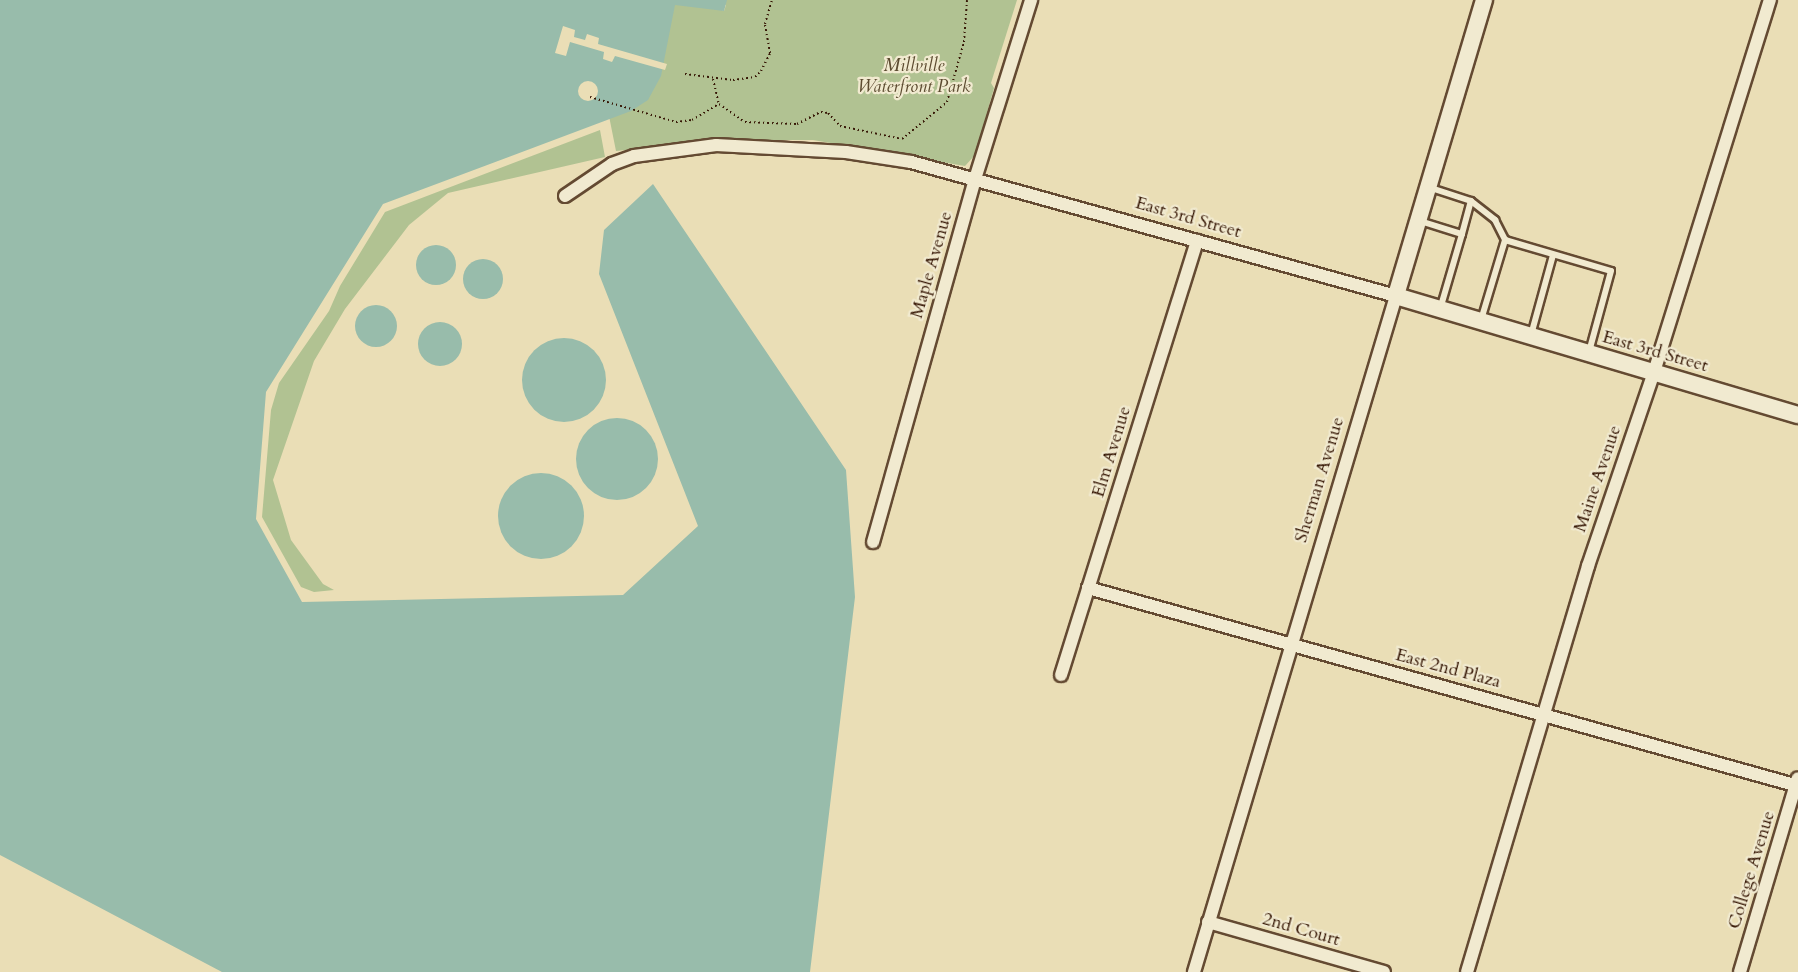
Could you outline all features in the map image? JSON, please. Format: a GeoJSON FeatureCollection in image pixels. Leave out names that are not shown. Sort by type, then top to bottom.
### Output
{"type":"FeatureCollection","features":[{"type":"Feature","properties":{"kind":"street","name":"Maple Avenue"},"geometry":{"type":"LineString","coordinates":[[873,542],[975,179],[1031,0]]}},
{"type":"Feature","properties":{"kind":"street","name":"Sherman Avenue"},"geometry":{"type":"LineString","coordinates":[[1194,972],[1484,0]]}},
{"type":"Feature","properties":{"kind":"street","name":"Maine Avenue"},"geometry":{"type":"LineString","coordinates":[[1467,972],[1588,566],[1654,372],[1770,0]]}},
{"type":"Feature","properties":{"kind":"street","name":"East 3rd Street"},"geometry":{"type":"LineString","coordinates":[[565,196],[612,164],[634,156],[716,145],[809,148],[884,157],[975,179],[1396,296],[1798,415]]}},
{"type":"Feature","properties":{"kind":"street","name":"Elm Avenue"},"geometry":{"type":"LineString","coordinates":[[1061,675],[1197,241]]}},
{"type":"Feature","properties":{"kind":"street","name":"East 2nd Plaza"},"geometry":{"type":"LineString","coordinates":[[1088,588],[1797,783]]}},
{"type":"Feature","properties":{"kind":"street","name":"College Avenue"},"geometry":{"type":"LineString","coordinates":[[1740,972],[1797,783]]}},
{"type":"Feature","properties":{"kind":"street","name":"2nd Court"},"geometry":{"type":"LineString","coordinates":[[1208,922],[1384,972]]}},
{"type":"Feature","properties":{"kind":"lane"},"geometry":{"type":"LineString","coordinates":[[1429,188],[1471,201],[1495,220],[1505,240],[1480,321]]}},
{"type":"Feature","properties":{"kind":"lane"},"geometry":{"type":"LineString","coordinates":[[1440,309],[1471,201]]}},
{"type":"Feature","properties":{"kind":"lane"},"geometry":{"type":"LineString","coordinates":[[1418,221],[1462,234]]}},
{"type":"Feature","properties":{"kind":"lane"},"geometry":{"type":"LineString","coordinates":[[1505,240],[1611,272],[1589,353]]}},
{"type":"Feature","properties":{"kind":"lane"},"geometry":{"type":"LineString","coordinates":[[1531,336],[1553,255]]}},
{"type":"Feature","properties":{"kind":"path"},"geometry":{"type":"LineString","coordinates":[[685,74],[713,79],[746,80],[761,71],[770,53],[765,24],[772,0]]}},
{"type":"Feature","properties":{"kind":"path"},"geometry":{"type":"LineString","coordinates":[[713,79],[719,104],[745,122],[797,124],[821,112],[828,113],[840,126],[902,139],[947,102],[964,42],[967,0]]}},
{"type":"Feature","properties":{"kind":"path"},"geometry":{"type":"LineString","coordinates":[[590,97],[676,122],[692,120],[719,104]]}},
{"type":"Feature","properties":{"kind":"green space","name":"Millville Waterfront Park"},"geometry":{"type":"Polygon","coordinates":[[[698,0],[724,11],[726,5],[717,0],[1017,0],[991,83],[994,88],[975,155],[965,166],[813,140],[725,140],[616,151],[609,116],[463,7],[698,0]]]}},
{"type":"Feature","properties":{"kind":"green space"},"geometry":{"type":"Polygon","coordinates":[[[600,130],[605,157],[448,193],[409,225],[345,309],[314,361],[273,480],[291,540],[323,584],[334,590],[314,592],[301,587],[262,517],[271,410],[279,383],[329,311],[340,286],[385,212],[600,130]]]}},
{"type":"Feature","properties":{"kind":"shaded area"},"geometry":{"type":"Polygon","coordinates":[[[0,0],[727,0],[724,11],[675,5],[661,76],[648,100],[631,111],[383,204],[266,392],[256,519],[302,602],[623,595],[698,526],[599,274],[604,230],[653,184],[846,470],[855,597],[810,972],[222,972],[0,855],[0,0]]]}},
{"type":"Feature","properties":{"kind":"shaded area"},"geometry":{"type":"Polygon","coordinates":[[[436,245],[444,246],[450,251],[455,257],[455,273],[450,279],[444,284],[436,285],[428,284],[422,279],[417,273],[416,265],[417,257],[422,251],[428,246],[436,245]]]}},
{"type":"Feature","properties":{"kind":"shaded area"},"geometry":{"type":"Polygon","coordinates":[[[483,259],[497,265],[503,279],[497,293],[483,299],[469,293],[463,279],[469,265],[483,259]]]}},
{"type":"Feature","properties":{"kind":"shaded area"},"geometry":{"type":"Polygon","coordinates":[[[376,305],[384,306],[391,311],[396,318],[396,334],[391,341],[384,346],[376,347],[368,346],[361,341],[356,334],[355,326],[356,318],[361,311],[368,306],[376,305]]]}},
{"type":"Feature","properties":{"kind":"shaded area"},"geometry":{"type":"Polygon","coordinates":[[[440,322],[449,323],[456,328],[461,335],[461,353],[456,360],[449,365],[440,366],[431,365],[424,360],[419,353],[418,344],[419,335],[424,328],[431,323],[440,322]]]}},
{"type":"Feature","properties":{"kind":"shaded area"},"geometry":{"type":"Polygon","coordinates":[[[564,338],[580,341],[594,350],[603,364],[606,380],[603,396],[594,410],[580,419],[564,422],[548,419],[534,410],[525,396],[522,380],[525,364],[534,350],[548,341],[564,338]]]}},
{"type":"Feature","properties":{"kind":"shaded area"},"geometry":{"type":"Polygon","coordinates":[[[609,418],[625,418],[640,425],[651,436],[658,451],[655,475],[646,488],[625,500],[609,500],[594,493],[583,482],[576,467],[576,451],[583,436],[594,425],[609,418]]]}},
{"type":"Feature","properties":{"kind":"shaded area"},"geometry":{"type":"Polygon","coordinates":[[[541,473],[565,480],[577,492],[584,516],[577,540],[565,552],[541,559],[517,552],[505,540],[498,516],[505,492],[517,480],[541,473]]]}},
{"type":"Feature","properties":{"kind":"pier"},"geometry":{"type":"Polygon","coordinates":[[[563,26],[575,30],[574,37],[585,40],[587,34],[599,38],[598,44],[667,64],[665,70],[615,56],[612,62],[603,59],[604,52],[570,42],[566,56],[555,53],[563,26]]]}},
{"type":"Feature","properties":{"kind":"pier"},"geometry":{"type":"Polygon","coordinates":[[[588,81],[595,84],[598,91],[595,98],[588,101],[581,98],[578,91],[581,84],[588,81]]]}}]}
